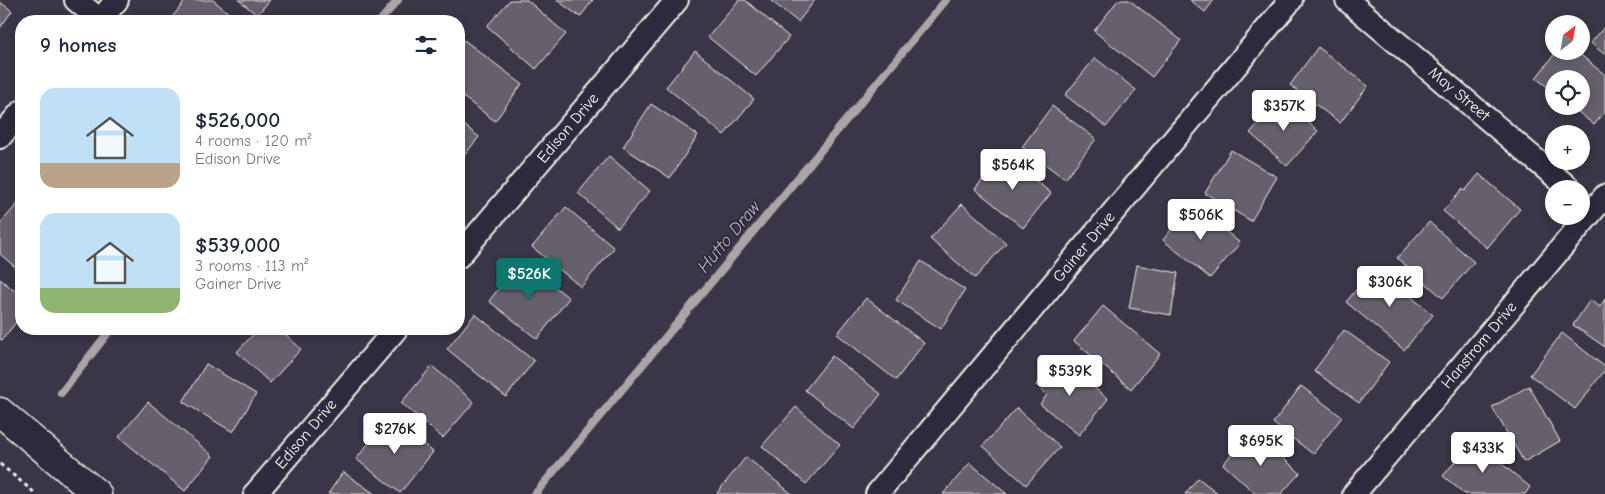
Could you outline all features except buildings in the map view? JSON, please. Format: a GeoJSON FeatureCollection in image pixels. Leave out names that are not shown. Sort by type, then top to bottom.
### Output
{"type":"FeatureCollection","features":[{"type":"Feature","properties":{"kind":"street"},"geometry":{"type":"LineString","coordinates":[[76,0],[92,15]]}},
{"type":"Feature","properties":{"kind":"street"},"geometry":{"type":"LineString","coordinates":[[104,15],[117,0]]}},
{"type":"Feature","properties":{"kind":"street","name":"Edison Drive"},"geometry":{"type":"LineString","coordinates":[[465,249],[677,0]]}},
{"type":"Feature","properties":{"kind":"street","name":"Gainer Drive"},"geometry":{"type":"LineString","coordinates":[[877,494],[1291,0]]}},
{"type":"Feature","properties":{"kind":"street","name":"May Street"},"geometry":{"type":"LineString","coordinates":[[1347,0],[1559,180]]}},
{"type":"Feature","properties":{"kind":"street"},"geometry":{"type":"LineString","coordinates":[[0,137],[15,119]]}},
{"type":"Feature","properties":{"kind":"street","name":"Hanstrom Drive"},"geometry":{"type":"LineString","coordinates":[[1354,494],[1596,205]]}},
{"type":"Feature","properties":{"kind":"street","name":"Edison Drive"},"geometry":{"type":"LineString","coordinates":[[255,494],[391,335]]}},
{"type":"Feature","properties":{"kind":"street"},"geometry":{"type":"LineString","coordinates":[[0,412],[97,494]]}},
{"type":"Feature","properties":{"kind":"path"},"geometry":{"type":"LineString","coordinates":[[0,464],[36,494]]}},
{"type":"Feature","properties":{"kind":"waterway"},"geometry":{"type":"LineString","coordinates":[[385,15],[398,0]]}},
{"type":"Feature","properties":{"kind":"waterway","name":"Hutto Draw"},"geometry":{"type":"LineString","coordinates":[[535,494],[946,0]]}},
{"type":"Feature","properties":{"kind":"waterway"},"geometry":{"type":"LineString","coordinates":[[61,393],[106,335]]}}]}
